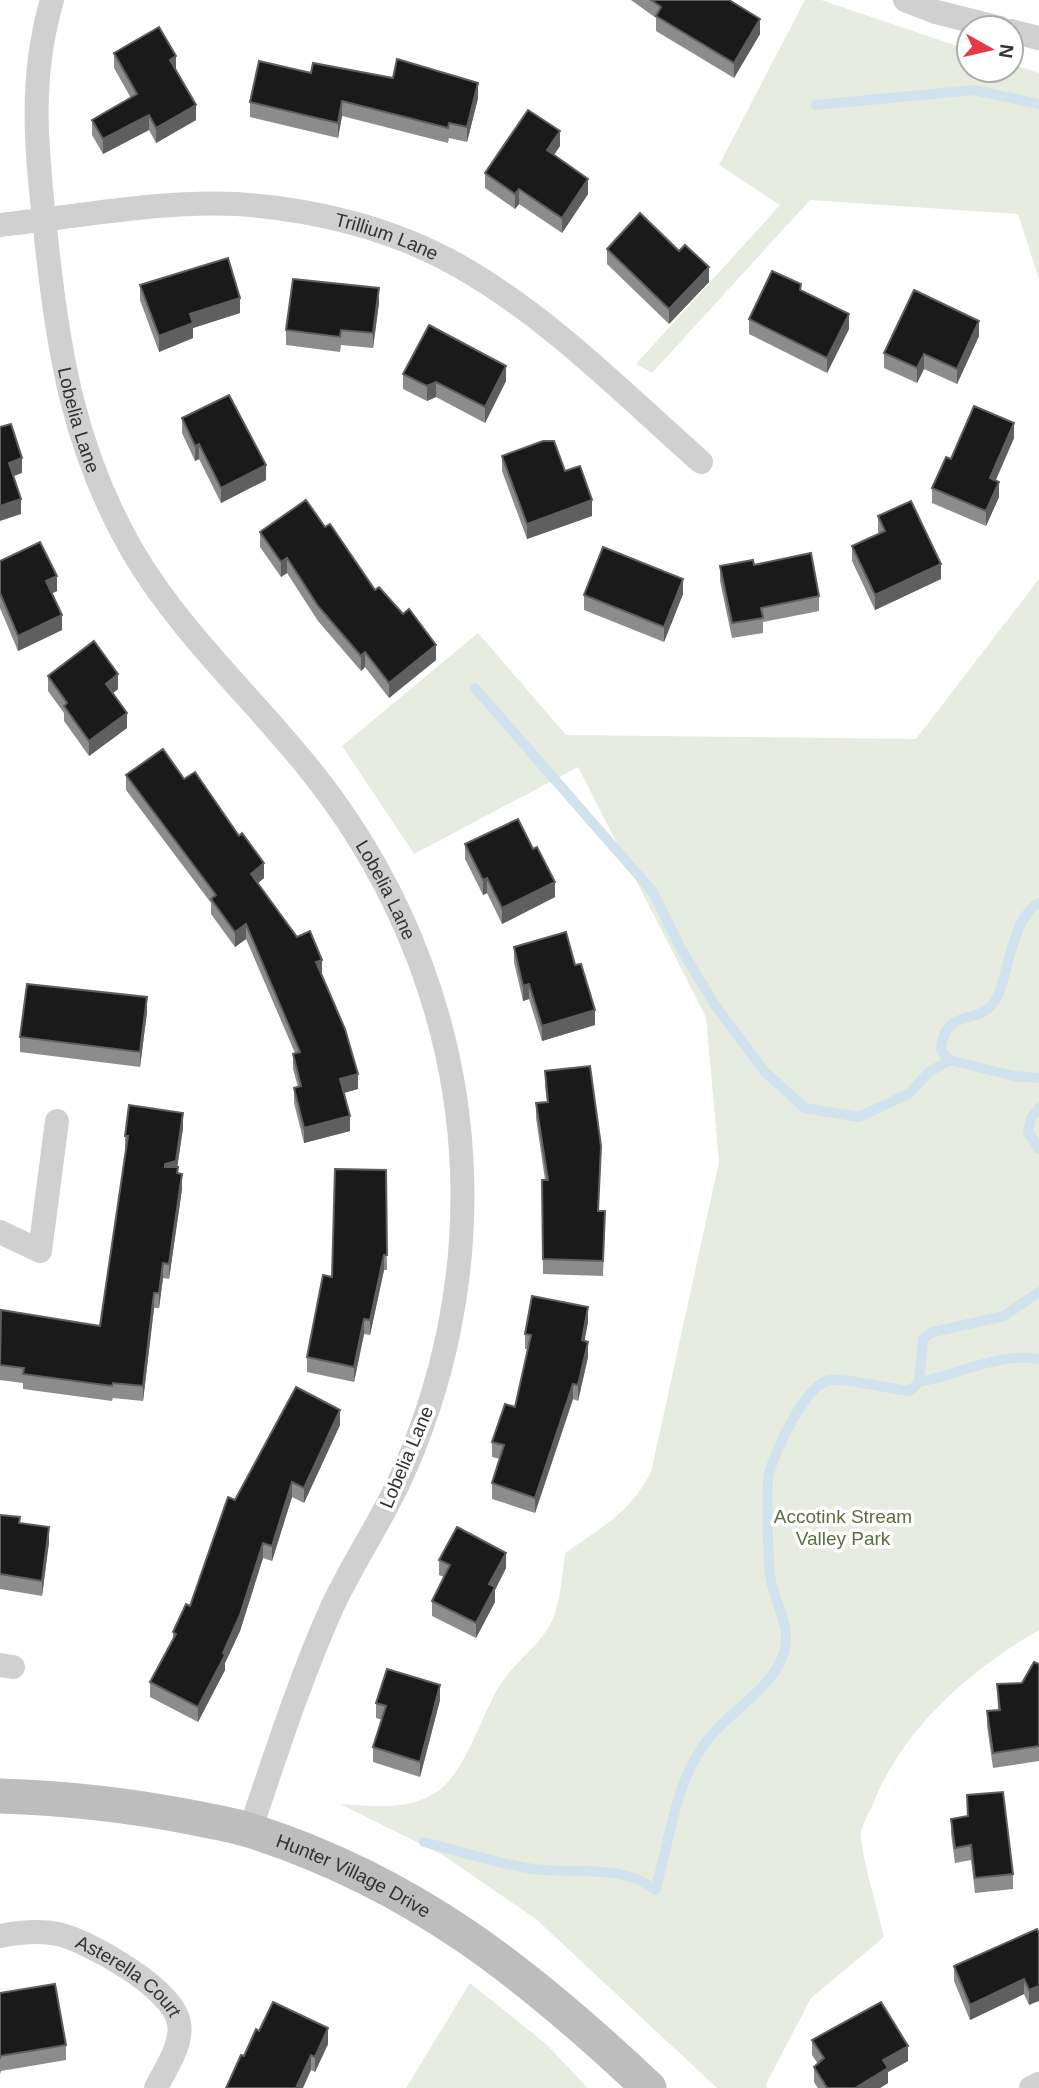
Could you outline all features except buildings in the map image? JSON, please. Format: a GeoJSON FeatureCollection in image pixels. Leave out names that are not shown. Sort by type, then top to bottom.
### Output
{"type":"FeatureCollection","features":[{"type":"Feature","properties":{"kind":"street","name":"Lobelia Lane"},"geometry":{"type":"LineString","coordinates":[[52,0],[36,81],[34,126],[55,331],[64,377],[86,450],[113,515],[167,603],[316,777],[360,839],[403,920],[428,981],[444,1037],[456,1100],[462,1170],[462,1234],[455,1298],[442,1361],[422,1426],[398,1484],[336,1600],[300,1681],[250,1830]]}},
{"type":"Feature","properties":{"kind":"street"},"geometry":{"type":"LineString","coordinates":[[905,0],[955,17]]}},
{"type":"Feature","properties":{"kind":"street","name":"Trillium Lane"},"geometry":{"type":"LineString","coordinates":[[0,225],[191,205],[235,204],[318,215],[397,237],[458,265],[515,302],[701,462]]}},
{"type":"Feature","properties":{"kind":"street"},"geometry":{"type":"LineString","coordinates":[[0,1232],[40,1251],[57,1121]]}},
{"type":"Feature","properties":{"kind":"street","name":"Hunter Village Drive"},"geometry":{"type":"LineString","coordinates":[[0,1796],[121,1804],[250,1830],[360,1872],[482,1944],[583,2025],[649,2088]]}},
{"type":"Feature","properties":{"kind":"street","name":"Asterella Court"},"geometry":{"type":"LineString","coordinates":[[0,1936],[28,1931],[60,1934],[145,1978],[168,2001],[179,2023],[177,2045],[156,2088]]}},
{"type":"Feature","properties":{"kind":"street"},"geometry":{"type":"LineString","coordinates":[[1031,2088],[1039,2084]]}},
{"type":"Feature","properties":{"kind":"green space"},"geometry":{"type":"Polygon","coordinates":[[[805,0],[821,0],[955,45],[955,84],[1025,84],[1025,68],[1039,73],[1039,279],[1018,214],[810,200],[652,373],[636,364],[780,205],[719,165],[805,0]]]}},
{"type":"Feature","properties":{"kind":"green space","name":"Accotink Stream Valley Park"},"geometry":{"type":"Polygon","coordinates":[[[1039,579],[1039,1630],[988,1663],[941,1704],[902,1750],[886,1776],[861,1833],[866,1867],[884,1937],[811,1998],[766,2084],[767,2088],[717,2088],[536,1919],[441,1854],[340,1804],[377,1806],[413,1803],[435,1793],[446,1784],[463,1760],[498,1688],[552,1621],[559,1596],[565,1553],[614,1518],[643,1486],[651,1472],[719,1162],[706,1017],[578,767],[414,854],[342,746],[478,633],[566,735],[916,739],[1039,579]]]}},
{"type":"Feature","properties":{"kind":"green space"},"geometry":{"type":"Polygon","coordinates":[[[470,1983],[546,2044],[588,2088],[406,2088],[470,1983]]]}},
{"type":"Feature","properties":{"kind":"waterway"},"geometry":{"type":"LineString","coordinates":[[816,105],[974,90],[1039,104]]}},
{"type":"Feature","properties":{"kind":"waterway"},"geometry":{"type":"LineString","coordinates":[[475,688],[653,892],[681,949],[715,1005],[765,1072],[805,1108],[859,1117],[910,1093],[928,1073],[949,1060]]}},
{"type":"Feature","properties":{"kind":"waterway"},"geometry":{"type":"LineString","coordinates":[[1039,903],[1023,919],[998,995],[991,1006],[949,1026],[941,1050],[949,1060],[1014,1076],[1039,1078]]}},
{"type":"Feature","properties":{"kind":"waterway"},"geometry":{"type":"LineString","coordinates":[[1039,1108],[1031,1118],[1028,1132],[1039,1149]]}},
{"type":"Feature","properties":{"kind":"waterway"},"geometry":{"type":"LineString","coordinates":[[424,1842],[520,1867],[628,1876],[655,1890],[678,1799],[692,1765],[710,1736],[769,1680],[784,1653],[786,1634],[770,1572],[768,1482],[777,1450],[802,1404],[822,1383],[831,1380],[910,1391],[919,1382],[923,1339],[933,1332],[1004,1316],[1039,1292]]}},
{"type":"Feature","properties":{"kind":"waterway"},"geometry":{"type":"LineString","coordinates":[[919,1382],[994,1361],[1039,1359]]}}]}
